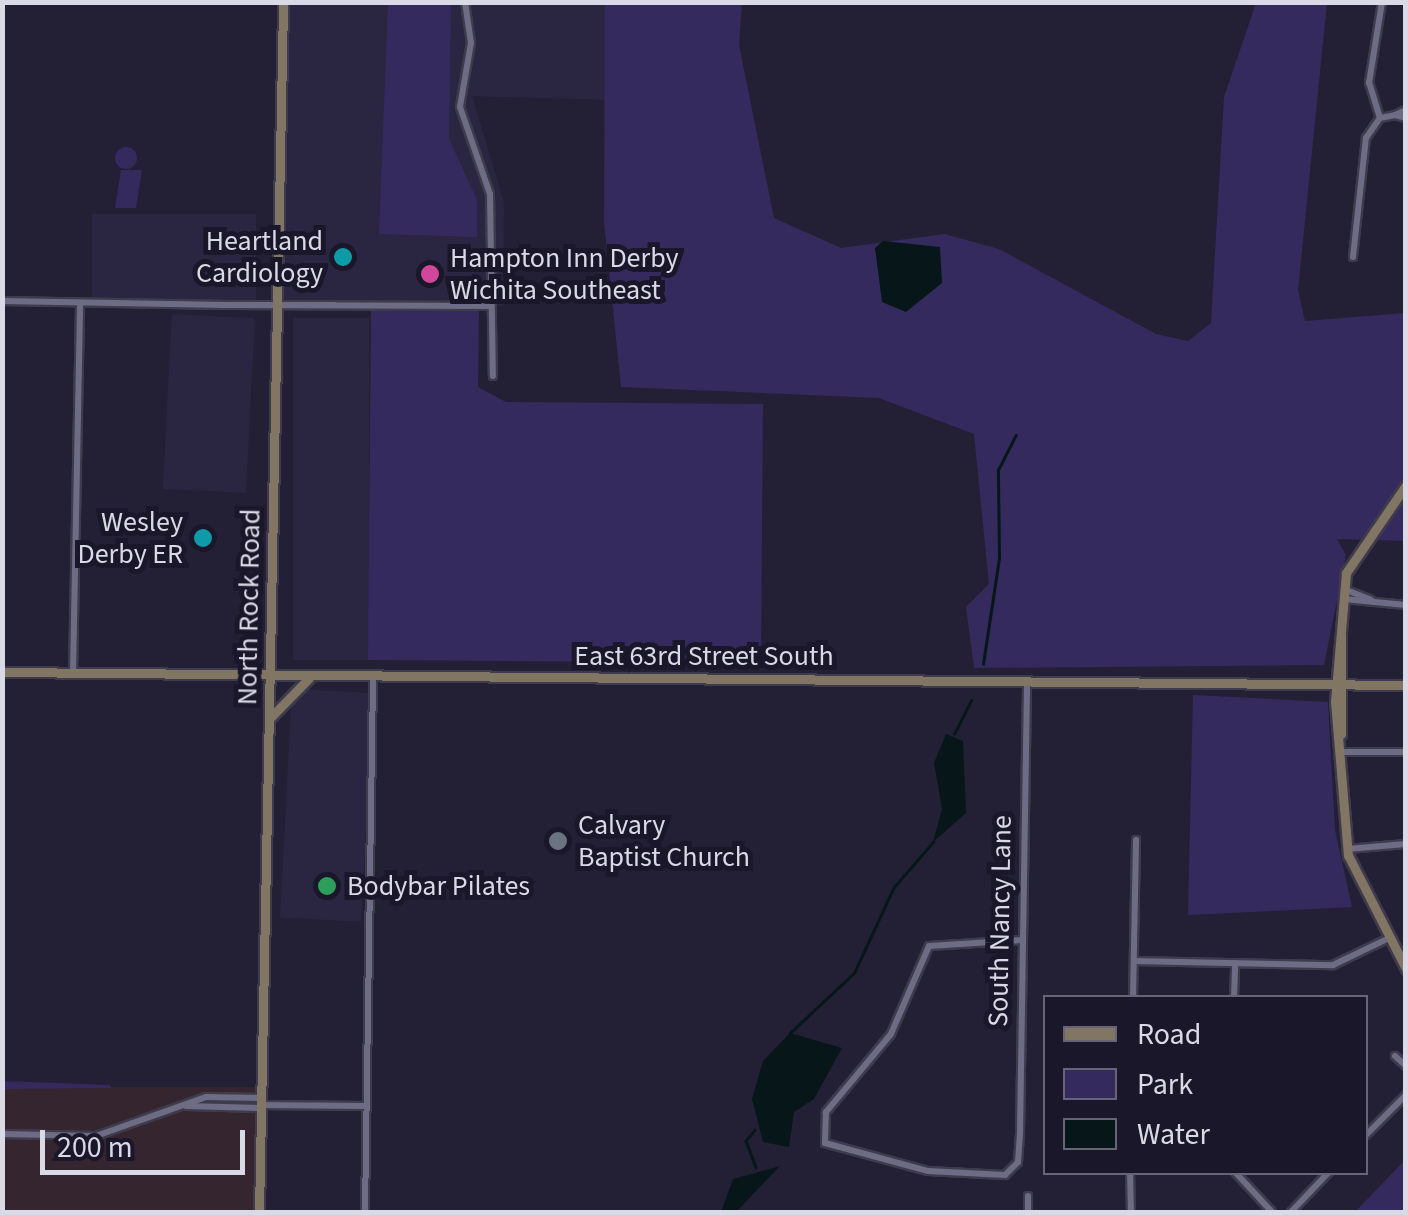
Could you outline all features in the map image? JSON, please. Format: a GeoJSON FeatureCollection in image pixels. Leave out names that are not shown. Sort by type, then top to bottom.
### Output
{"type":"FeatureCollection","features":[{"type":"Feature","properties":{"kind":"main road","name":"North Rock Road"},"geometry":{"type":"LineString","coordinates":[[259,1212],[282,2]]}},
{"type":"Feature","properties":{"kind":"main road"},"geometry":{"type":"LineString","coordinates":[[1406,484],[1360,543],[1343,594],[1340,633],[1340,746],[1346,849],[1385,940],[1406,969]]}},
{"type":"Feature","properties":{"kind":"main road","name":"East 63rd Street South"},"geometry":{"type":"LineString","coordinates":[[2,672],[1406,685]]}},
{"type":"Feature","properties":{"kind":"main road"},"geometry":{"type":"LineString","coordinates":[[270,719],[310,677]]}},
{"type":"Feature","properties":{"kind":"street"},"geometry":{"type":"LineString","coordinates":[[466,2],[471,43],[460,107],[490,194],[492,376]]}},
{"type":"Feature","properties":{"kind":"street"},"geometry":{"type":"LineString","coordinates":[[1354,257],[1365,144],[1380,118],[1368,83],[1382,2]]}},
{"type":"Feature","properties":{"kind":"street"},"geometry":{"type":"LineString","coordinates":[[1396,116],[1406,110]]}},
{"type":"Feature","properties":{"kind":"street"},"geometry":{"type":"LineString","coordinates":[[1380,118],[1406,118]]}},
{"type":"Feature","properties":{"kind":"street"},"geometry":{"type":"LineString","coordinates":[[2,301],[492,306]]}},
{"type":"Feature","properties":{"kind":"street"},"geometry":{"type":"LineString","coordinates":[[72,673],[80,303]]}},
{"type":"Feature","properties":{"kind":"street"},"geometry":{"type":"LineString","coordinates":[[1343,594],[1406,605]]}},
{"type":"Feature","properties":{"kind":"street"},"geometry":{"type":"LineString","coordinates":[[365,1212],[373,677]]}},
{"type":"Feature","properties":{"kind":"street","name":"South Nancy Lane"},"geometry":{"type":"LineString","coordinates":[[1022,940],[946,938],[929,946],[892,1034],[838,1092],[819,1136],[916,1170],[998,1175],[1018,1162],[1027,681]]}},
{"type":"Feature","properties":{"kind":"street"},"geometry":{"type":"LineString","coordinates":[[1340,746],[1406,752]]}},
{"type":"Feature","properties":{"kind":"street"},"geometry":{"type":"LineString","coordinates":[[1133,995],[1138,962],[1136,840]]}},
{"type":"Feature","properties":{"kind":"street"},"geometry":{"type":"LineString","coordinates":[[1346,849],[1406,844]]}},
{"type":"Feature","properties":{"kind":"street"},"geometry":{"type":"LineString","coordinates":[[1138,962],[1333,965],[1385,940]]}},
{"type":"Feature","properties":{"kind":"street"},"geometry":{"type":"LineString","coordinates":[[1234,995],[1235,963]]}},
{"type":"Feature","properties":{"kind":"street"},"geometry":{"type":"LineString","coordinates":[[1396,1056],[1406,1066]]}},
{"type":"Feature","properties":{"kind":"street"},"geometry":{"type":"LineString","coordinates":[[1368,1133],[1406,1095]]}},
{"type":"Feature","properties":{"kind":"street"},"geometry":{"type":"LineString","coordinates":[[2,1134],[112,1134],[180,1106],[261,1103],[367,1106]]}},
{"type":"Feature","properties":{"kind":"street"},"geometry":{"type":"LineString","coordinates":[[1130,1175],[1131,1212]]}},
{"type":"Feature","properties":{"kind":"street"},"geometry":{"type":"LineString","coordinates":[[1238,1175],[1272,1212]]}},
{"type":"Feature","properties":{"kind":"street"},"geometry":{"type":"LineString","coordinates":[[1292,1212],[1327,1175]]}},
{"type":"Feature","properties":{"kind":"street"},"geometry":{"type":"LineString","coordinates":[[1028,1196],[1028,1212]]}},
{"type":"Feature","properties":{"kind":"shaded area"},"geometry":{"type":"Polygon","coordinates":[[[282,3],[605,3],[607,100],[472,96],[504,203],[503,306],[277,308],[282,3]]]}},
{"type":"Feature","properties":{"kind":"shaded area"},"geometry":{"type":"Polygon","coordinates":[[[92,214],[256,214],[256,300],[92,300],[92,214]]]}},
{"type":"Feature","properties":{"kind":"shaded area"},"geometry":{"type":"Polygon","coordinates":[[[172,314],[255,318],[246,493],[163,489],[172,314]]]}},
{"type":"Feature","properties":{"kind":"shaded area"},"geometry":{"type":"Polygon","coordinates":[[[293,318],[369,318],[369,660],[293,660],[293,318]]]}},
{"type":"Feature","properties":{"kind":"shaded area"},"geometry":{"type":"Polygon","coordinates":[[[292,689],[373,693],[361,922],[280,917],[292,689]]]}},
{"type":"Feature","properties":{"kind":"shaded area"},"geometry":{"type":"Polygon","coordinates":[[[3,1087],[255,1087],[255,1212],[3,1212],[3,1087]]]}},
{"type":"Feature","properties":{"kind":"green space"},"geometry":{"type":"Polygon","coordinates":[[[388,3],[451,3],[449,139],[477,200],[477,237],[379,234],[388,3]]]}},
{"type":"Feature","properties":{"kind":"green space"},"geometry":{"type":"Polygon","coordinates":[[[605,3],[742,3],[739,45],[774,218],[841,248],[944,234],[999,249],[1156,334],[1188,341],[1211,323],[1224,97],[1256,3],[1327,3],[1298,290],[1305,321],[1405,313],[1406,541],[1337,539],[1346,555],[1324,665],[974,668],[966,607],[989,584],[974,434],[879,398],[621,387],[604,221],[605,3]]]}},
{"type":"Feature","properties":{"kind":"green space"},"geometry":{"type":"Polygon","coordinates":[[[126,147],[134,150],[134,166],[126,169],[118,166],[115,158],[118,150],[126,147]]]}},
{"type":"Feature","properties":{"kind":"green space"},"geometry":{"type":"Polygon","coordinates":[[[121,170],[142,170],[136,208],[115,208],[121,170]]]}},
{"type":"Feature","properties":{"kind":"green space"},"geometry":{"type":"Polygon","coordinates":[[[371,307],[479,308],[478,387],[506,402],[763,404],[761,663],[368,660],[371,307]]]}},
{"type":"Feature","properties":{"kind":"green space"},"geometry":{"type":"Polygon","coordinates":[[[1193,695],[1328,702],[1335,830],[1352,907],[1188,915],[1193,695]]]}},
{"type":"Feature","properties":{"kind":"green space"},"geometry":{"type":"Polygon","coordinates":[[[2,1081],[109,1085],[112,1088],[3,1089],[2,1081]]]}},
{"type":"Feature","properties":{"kind":"green space"},"geometry":{"type":"Polygon","coordinates":[[[1405,1160],[1405,1212],[1355,1212],[1405,1160]]]}},
{"type":"Feature","properties":{"kind":"water"},"geometry":{"type":"Polygon","coordinates":[[[883,241],[940,247],[942,283],[906,312],[882,302],[875,248],[883,241]]]}},
{"type":"Feature","properties":{"kind":"water"},"geometry":{"type":"Polygon","coordinates":[[[946,734],[963,741],[966,813],[933,842],[942,809],[934,763],[946,734]]]}},
{"type":"Feature","properties":{"kind":"water"},"geometry":{"type":"Polygon","coordinates":[[[790,1033],[842,1048],[814,1099],[794,1112],[789,1147],[763,1142],[752,1099],[763,1061],[790,1033]]]}},
{"type":"Feature","properties":{"kind":"water"},"geometry":{"type":"Polygon","coordinates":[[[780,1166],[736,1212],[721,1212],[733,1179],[780,1166]]]}},
{"type":"Feature","properties":{"kind":"waterway"},"geometry":{"type":"LineString","coordinates":[[983,664],[999,558],[998,470],[1016,435]]}},
{"type":"Feature","properties":{"kind":"waterway"},"geometry":{"type":"LineString","coordinates":[[954,734],[971,700]]}},
{"type":"Feature","properties":{"kind":"waterway"},"geometry":{"type":"LineString","coordinates":[[790,1033],[854,973],[894,887],[933,842]]}},
{"type":"Feature","properties":{"kind":"waterway"},"geometry":{"type":"LineString","coordinates":[[755,1130],[746,1141],[756,1167]]}},
{"type":"Feature","properties":{"kind":"place","name":"Heartland Cardiology"},"geometry":{"type":"Point","coordinates":[343,257]}},
{"type":"Feature","properties":{"kind":"place","name":"Hampton Inn Derby Wichita Southeast"},"geometry":{"type":"Point","coordinates":[430,274]}},
{"type":"Feature","properties":{"kind":"place","name":"Wesley Derby ER"},"geometry":{"type":"Point","coordinates":[203,538]}},
{"type":"Feature","properties":{"kind":"place","name":"Calvary Baptist Church"},"geometry":{"type":"Point","coordinates":[558,841]}},
{"type":"Feature","properties":{"kind":"place","name":"Bodybar Pilates"},"geometry":{"type":"Point","coordinates":[327,886]}}]}
